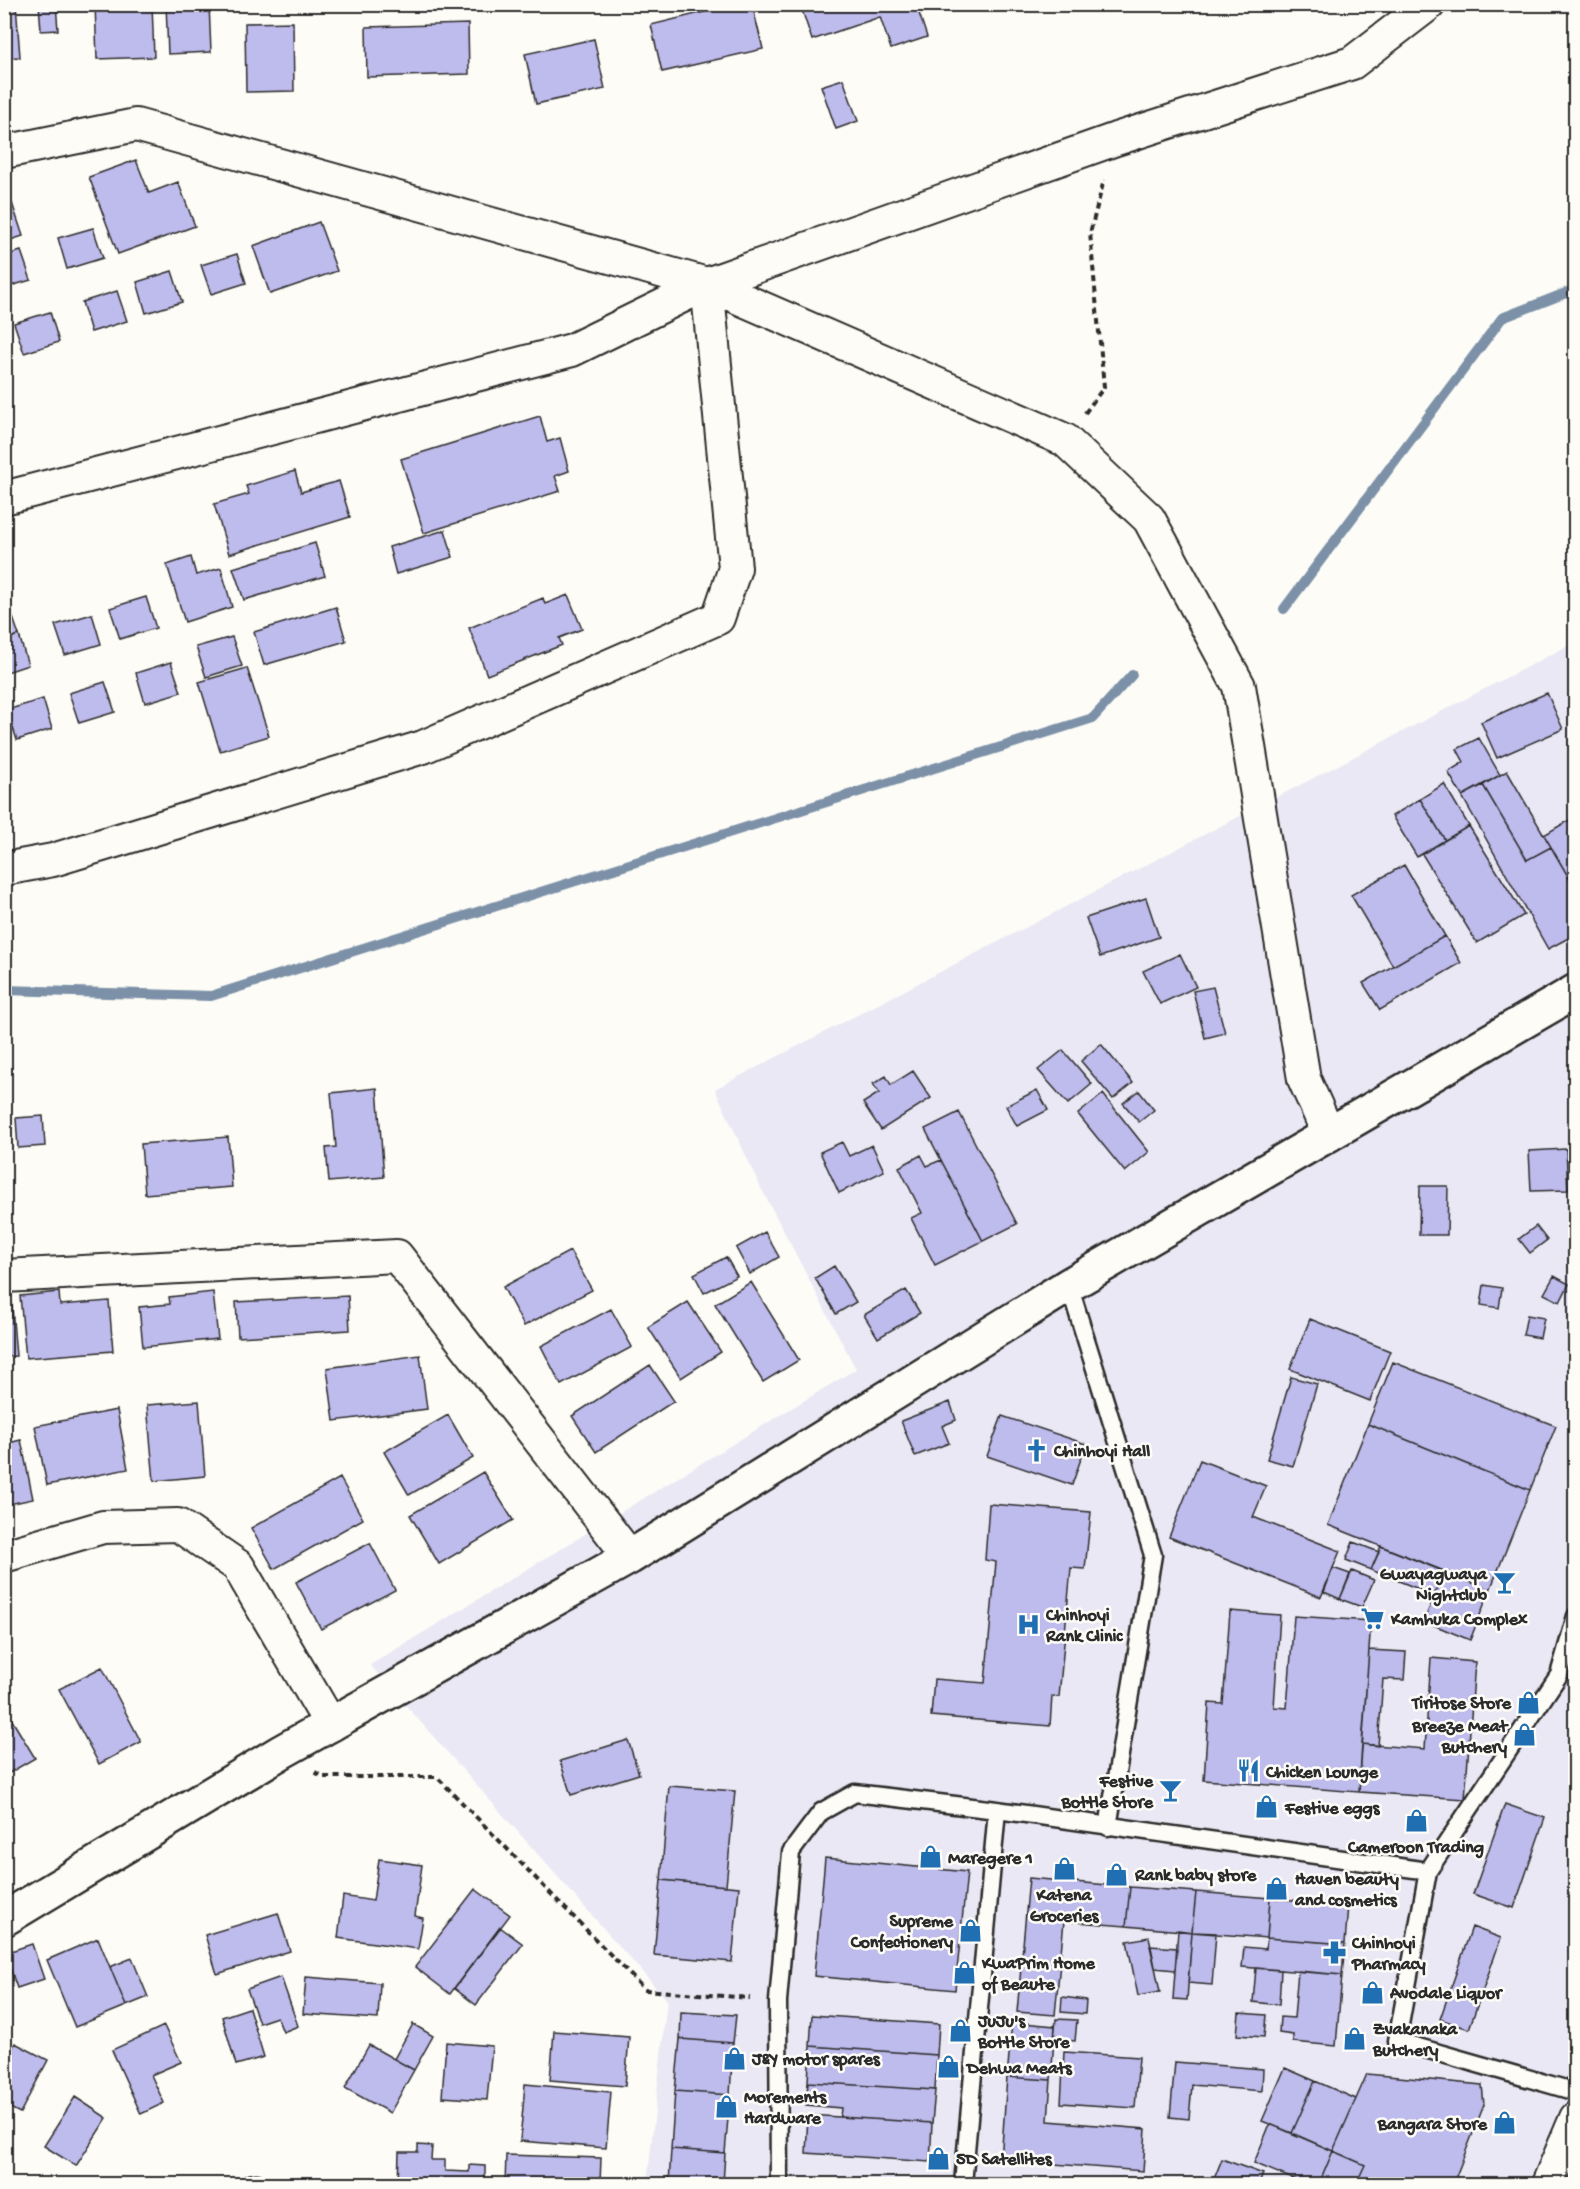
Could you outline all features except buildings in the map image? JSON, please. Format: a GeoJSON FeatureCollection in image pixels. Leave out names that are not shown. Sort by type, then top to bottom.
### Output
{"type":"FeatureCollection","features":[{"type":"Feature","properties":{"kind":"street"},"geometry":{"type":"LineString","coordinates":[[4,498],[572,350],[707,284],[1116,139],[1352,63],[1429,4]]}},
{"type":"Feature","properties":{"kind":"street"},"geometry":{"type":"LineString","coordinates":[[4,152],[136,125],[707,284],[1065,440],[1149,519],[1239,686],[1304,1079],[1329,1135]]}},
{"type":"Feature","properties":{"kind":"street"},"geometry":{"type":"LineString","coordinates":[[4,868],[53,860],[423,747],[718,618],[735,568],[707,284]]}},
{"type":"Feature","properties":{"kind":"street"},"geometry":{"type":"LineString","coordinates":[[4,1919],[281,1752],[630,1557],[1070,1285],[1575,991]]}},
{"type":"Feature","properties":{"kind":"street"},"geometry":{"type":"LineString","coordinates":[[4,1276],[397,1256],[630,1557]]}},
{"type":"Feature","properties":{"kind":"street"},"geometry":{"type":"LineString","coordinates":[[4,1556],[103,1527],[178,1525],[238,1566],[331,1725]]}},
{"type":"Feature","properties":{"kind":"street"},"geometry":{"type":"LineString","coordinates":[[1548,2184],[1575,2118]]}},
{"type":"Feature","properties":{"kind":"lane"},"geometry":{"type":"LineString","coordinates":[[1070,1285],[1153,1555],[1108,1827]]}},
{"type":"Feature","properties":{"kind":"lane"},"geometry":{"type":"LineString","coordinates":[[1575,1616],[1559,1675],[1428,1871],[1397,2041],[1575,2092]]}},
{"type":"Feature","properties":{"kind":"lane"},"geometry":{"type":"LineString","coordinates":[[779,2184],[778,2001],[791,1852],[821,1812],[855,1793],[998,1810],[1428,1871]]}},
{"type":"Feature","properties":{"kind":"lane"},"geometry":{"type":"LineString","coordinates":[[963,2184],[998,1810]]}},
{"type":"Feature","properties":{"kind":"lane"},"geometry":{"type":"LineString","coordinates":[[250,2184],[257,2184]]}},
{"type":"Feature","properties":{"kind":"path"},"geometry":{"type":"LineString","coordinates":[[1065,440],[1104,387],[1090,233],[1116,139]]}},
{"type":"Feature","properties":{"kind":"path"},"geometry":{"type":"LineString","coordinates":[[281,1752],[323,1777],[437,1777],[645,1990],[778,2001]]}},
{"type":"Feature","properties":{"kind":"shaded area"},"geometry":{"type":"Polygon","coordinates":[[[1575,642],[1575,2184],[647,2184],[667,2000],[370,1665],[856,1369],[760,1186],[715,1089],[1575,642]]]}},
{"type":"Feature","properties":{"kind":"waterway"},"geometry":{"type":"LineString","coordinates":[[1284,609],[1502,318],[1576,289]]}},
{"type":"Feature","properties":{"kind":"waterway"},"geometry":{"type":"LineString","coordinates":[[4,990],[211,996],[1093,718],[1132,675]]}},
{"type":"Feature","properties":{"kind":"place","name":"Chinhoyi Hall"},"geometry":{"type":"Point","coordinates":[1036,1450]}},
{"type":"Feature","properties":{"kind":"place","name":"Gwayagwaya Nightclub"},"geometry":{"type":"Point","coordinates":[1505,1583]}},
{"type":"Feature","properties":{"kind":"place","name":"Kamhuka Complex"},"geometry":{"type":"Point","coordinates":[1373,1618]}},
{"type":"Feature","properties":{"kind":"place","name":"Chinhoyi Rank Clinic"},"geometry":{"type":"Point","coordinates":[1028,1624]}},
{"type":"Feature","properties":{"kind":"place","name":"Tiritose Store"},"geometry":{"type":"Point","coordinates":[1529,1702]}},
{"type":"Feature","properties":{"kind":"place","name":"Breeze Meat Butchery"},"geometry":{"type":"Point","coordinates":[1525,1735]}},
{"type":"Feature","properties":{"kind":"place","name":"Chicken Lounge"},"geometry":{"type":"Point","coordinates":[1248,1771]}},
{"type":"Feature","properties":{"kind":"place","name":"Festive Bottle Store"},"geometry":{"type":"Point","coordinates":[1171,1790]}},
{"type":"Feature","properties":{"kind":"place","name":"Festive eggs"},"geometry":{"type":"Point","coordinates":[1267,1807]}},
{"type":"Feature","properties":{"kind":"place","name":"Cameroon Trading"},"geometry":{"type":"Point","coordinates":[1416,1820]}},
{"type":"Feature","properties":{"kind":"place","name":"Maregere 1"},"geometry":{"type":"Point","coordinates":[930,1857]}},
{"type":"Feature","properties":{"kind":"place","name":"Katena Groceries"},"geometry":{"type":"Point","coordinates":[1064,1868]}},
{"type":"Feature","properties":{"kind":"place","name":"Rank baby store"},"geometry":{"type":"Point","coordinates":[1117,1874]}},
{"type":"Feature","properties":{"kind":"place","name":"Haven beauty and cosmetics"},"geometry":{"type":"Point","coordinates":[1277,1888]}},
{"type":"Feature","properties":{"kind":"place","name":"Supreme Confectionery"},"geometry":{"type":"Point","coordinates":[971,1930]}},
{"type":"Feature","properties":{"kind":"place","name":"Chinhoyi Pharmacy"},"geometry":{"type":"Point","coordinates":[1334,1952]}},
{"type":"Feature","properties":{"kind":"place","name":"KwaPrim Home of Beaute"},"geometry":{"type":"Point","coordinates":[964,1972]}},
{"type":"Feature","properties":{"kind":"place","name":"Avodale Liquor"},"geometry":{"type":"Point","coordinates":[1372,1992]}},
{"type":"Feature","properties":{"kind":"place","name":"JuJu's Bottle Store"},"geometry":{"type":"Point","coordinates":[960,2030]}},
{"type":"Feature","properties":{"kind":"place","name":"Zvakanaka Butchery"},"geometry":{"type":"Point","coordinates":[1355,2038]}},
{"type":"Feature","properties":{"kind":"place","name":"J&Y motor spares"},"geometry":{"type":"Point","coordinates":[734,2058]}},
{"type":"Feature","properties":{"kind":"place","name":"Dehwa Meats"},"geometry":{"type":"Point","coordinates":[949,2067]}},
{"type":"Feature","properties":{"kind":"place","name":"Morements Hardware"},"geometry":{"type":"Point","coordinates":[726,2106]}},
{"type":"Feature","properties":{"kind":"place","name":"Bangara Store"},"geometry":{"type":"Point","coordinates":[1505,2123]}},
{"type":"Feature","properties":{"kind":"place","name":"5D Satellites"},"geometry":{"type":"Point","coordinates":[938,2158]}}]}
